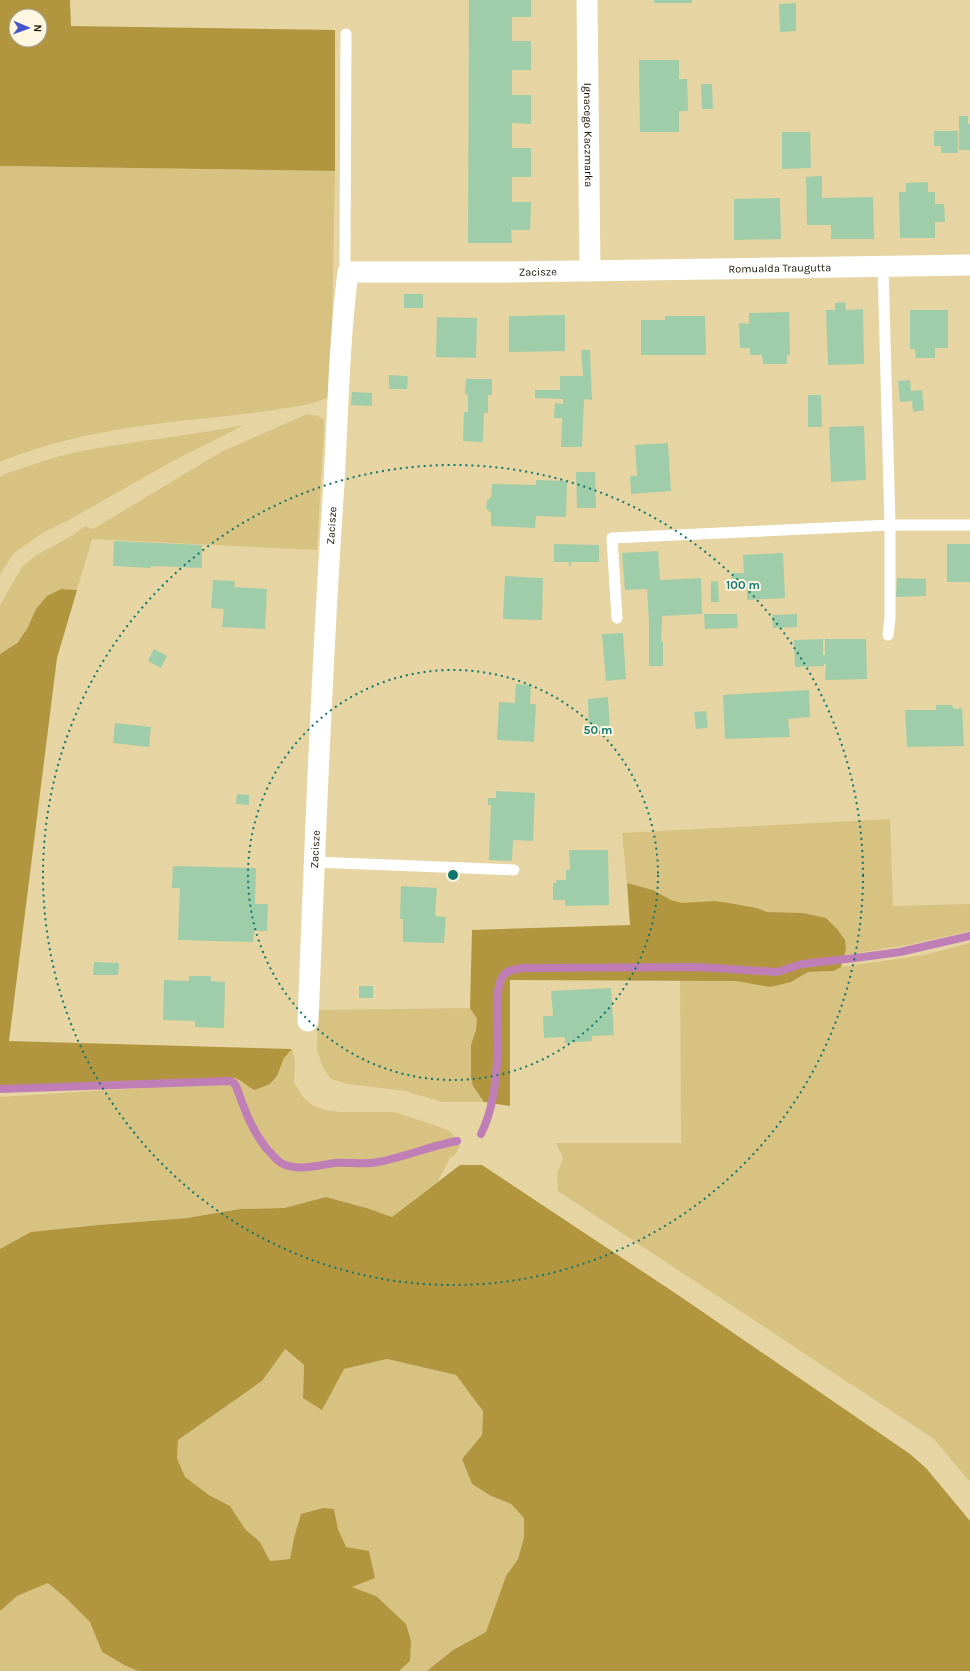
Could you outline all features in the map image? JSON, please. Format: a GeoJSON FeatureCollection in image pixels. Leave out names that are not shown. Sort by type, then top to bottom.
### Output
{"type":"FeatureCollection","features":[{"type":"Feature","properties":{"kind":"street","name":"Ignacego Kaczmarka"},"geometry":{"type":"LineString","coordinates":[[587,0],[590,271]]}},
{"type":"Feature","properties":{"kind":"street","name":"Romualda Traugutta"},"geometry":{"type":"LineString","coordinates":[[590,271],[970,265]]}},
{"type":"Feature","properties":{"kind":"street","name":"Zacisze"},"geometry":{"type":"LineString","coordinates":[[308,1021],[324,635],[339,407],[341,344],[348,272],[415,273],[590,271]]}},
{"type":"Feature","properties":{"kind":"lane"},"geometry":{"type":"LineString","coordinates":[[346,34],[345,263],[348,272]]}},
{"type":"Feature","properties":{"kind":"lane"},"geometry":{"type":"LineString","coordinates":[[883,266],[890,525],[890,618],[888,635]]}},
{"type":"Feature","properties":{"kind":"lane"},"geometry":{"type":"LineString","coordinates":[[617,618],[612,538],[890,525],[970,525]]}},
{"type":"Feature","properties":{"kind":"lane"},"geometry":{"type":"LineString","coordinates":[[314,862],[514,870]]}},
{"type":"Feature","properties":{"kind":"shaded area"},"geometry":{"type":"Polygon","coordinates":[[[0,0],[70,0],[71,26],[335,30],[335,171],[0,166],[0,0]]]}},
{"type":"Feature","properties":{"kind":"shaded area"},"geometry":{"type":"Polygon","coordinates":[[[0,166],[335,171],[331,380],[330,392],[327,398],[317,402],[275,410],[148,425],[98,433],[48,445],[0,462],[0,166]]]}},
{"type":"Feature","properties":{"kind":"shaded area"},"geometry":{"type":"Polygon","coordinates":[[[307,414],[318,416],[324,420],[317,550],[92,539],[77,590],[61,589],[36,609],[27,629],[16,643],[0,654],[0,605],[22,567],[35,556],[73,535],[85,526],[93,529],[221,452],[307,414]]]}},
{"type":"Feature","properties":{"kind":"shaded area"},"geometry":{"type":"Polygon","coordinates":[[[244,425],[173,461],[67,521],[44,532],[14,553],[0,574],[0,477],[4,474],[68,454],[244,425]]]}},
{"type":"Feature","properties":{"kind":"shaded area"},"geometry":{"type":"Polygon","coordinates":[[[61,589],[77,590],[57,658],[9,1041],[292,1049],[284,1058],[277,1076],[270,1084],[255,1090],[235,1078],[0,1086],[0,654],[17,643],[27,629],[36,609],[47,596],[61,589]]]}},
{"type":"Feature","properties":{"kind":"shaded area"},"geometry":{"type":"Polygon","coordinates":[[[890,819],[893,906],[970,904],[970,931],[907,945],[845,955],[846,950],[813,915],[767,912],[757,908],[715,901],[682,904],[653,890],[627,883],[622,833],[890,819]]]}},
{"type":"Feature","properties":{"kind":"shaded area"},"geometry":{"type":"Polygon","coordinates":[[[627,883],[653,890],[671,900],[682,903],[715,901],[757,908],[767,912],[803,913],[826,918],[838,930],[845,940],[846,950],[841,967],[834,971],[808,972],[791,982],[770,987],[736,981],[510,980],[510,1106],[484,1102],[473,1086],[471,1078],[471,1045],[476,1030],[477,1019],[470,1008],[472,930],[630,925],[627,883]]]}},
{"type":"Feature","properties":{"kind":"shaded area"},"geometry":{"type":"Polygon","coordinates":[[[970,943],[970,1482],[934,1439],[558,1191],[557,1174],[563,1158],[556,1143],[681,1143],[680,980],[736,981],[748,983],[808,972],[833,971],[841,967],[924,955],[970,943]]]}},
{"type":"Feature","properties":{"kind":"shaded area"},"geometry":{"type":"Polygon","coordinates":[[[470,1008],[477,1019],[476,1030],[471,1045],[480,1094],[484,1102],[442,1102],[405,1091],[348,1084],[331,1079],[323,1068],[317,1050],[318,1010],[470,1008]]]}},
{"type":"Feature","properties":{"kind":"shaded area"},"geometry":{"type":"Polygon","coordinates":[[[292,1049],[295,1062],[294,1082],[303,1097],[311,1104],[324,1110],[342,1112],[394,1112],[440,1127],[449,1131],[457,1139],[398,1156],[377,1160],[340,1161],[305,1166],[287,1162],[270,1148],[262,1137],[243,1100],[235,1078],[255,1090],[270,1084],[277,1076],[284,1058],[292,1049]]]}},
{"type":"Feature","properties":{"kind":"shaded area"},"geometry":{"type":"Polygon","coordinates":[[[184,1084],[225,1084],[232,1086],[243,1116],[259,1144],[281,1166],[292,1169],[306,1170],[335,1166],[376,1165],[460,1142],[459,1148],[455,1155],[450,1158],[438,1181],[392,1217],[370,1209],[326,1197],[284,1208],[240,1209],[187,1218],[99,1225],[0,1249],[0,1097],[184,1084]]]}},
{"type":"Feature","properties":{"kind":"shaded area"},"geometry":{"type":"Polygon","coordinates":[[[460,1165],[482,1165],[681,1297],[910,1454],[926,1468],[970,1521],[970,1671],[427,1671],[453,1650],[486,1632],[506,1576],[518,1559],[524,1537],[524,1518],[511,1504],[491,1496],[472,1484],[462,1459],[482,1435],[483,1411],[456,1375],[387,1359],[344,1369],[322,1410],[303,1398],[304,1365],[285,1349],[262,1381],[178,1440],[177,1458],[185,1477],[209,1495],[230,1506],[245,1529],[260,1542],[270,1561],[290,1559],[301,1514],[323,1508],[334,1509],[338,1529],[346,1547],[369,1551],[375,1578],[352,1587],[376,1596],[406,1624],[411,1641],[410,1661],[399,1671],[138,1671],[124,1665],[102,1652],[90,1622],[48,1583],[17,1596],[0,1611],[0,1249],[31,1232],[187,1218],[240,1209],[284,1208],[326,1197],[370,1209],[392,1217],[460,1165]]]}},
{"type":"Feature","properties":{"kind":"shaded area"},"geometry":{"type":"Polygon","coordinates":[[[284,1349],[304,1365],[303,1398],[344,1369],[387,1359],[456,1375],[483,1411],[482,1435],[462,1459],[472,1484],[491,1496],[511,1504],[524,1517],[524,1537],[518,1559],[506,1576],[486,1632],[453,1650],[427,1671],[399,1671],[410,1661],[376,1596],[352,1587],[346,1547],[338,1529],[334,1509],[302,1514],[294,1538],[290,1559],[270,1561],[260,1542],[245,1529],[230,1506],[209,1495],[185,1477],[177,1458],[178,1440],[262,1381],[284,1349]]]}},
{"type":"Feature","properties":{"kind":"shaded area"},"geometry":{"type":"Polygon","coordinates":[[[48,1583],[90,1622],[102,1652],[124,1665],[138,1671],[0,1671],[0,1608],[17,1596],[48,1583]]]}},
{"type":"Feature","properties":{"kind":"building"},"geometry":{"type":"Polygon","coordinates":[[[469,0],[531,0],[531,17],[512,17],[512,41],[531,41],[531,70],[512,70],[512,95],[531,95],[531,124],[512,123],[512,148],[531,148],[531,177],[512,177],[512,202],[531,202],[530,230],[511,230],[512,243],[468,243],[469,0]]]}},
{"type":"Feature","properties":{"kind":"building"},"geometry":{"type":"Polygon","coordinates":[[[654,0],[692,0],[692,3],[654,3],[654,0]]]}},
{"type":"Feature","properties":{"kind":"building"},"geometry":{"type":"Polygon","coordinates":[[[796,3],[796,31],[780,32],[779,4],[796,3]]]}},
{"type":"Feature","properties":{"kind":"building"},"geometry":{"type":"Polygon","coordinates":[[[639,60],[679,60],[679,79],[687,79],[688,111],[679,111],[679,132],[640,132],[639,60]]]}},
{"type":"Feature","properties":{"kind":"building"},"geometry":{"type":"Polygon","coordinates":[[[701,84],[712,84],[713,109],[702,109],[701,84]]]}},
{"type":"Feature","properties":{"kind":"building"},"geometry":{"type":"Polygon","coordinates":[[[959,116],[968,116],[968,124],[970,124],[970,150],[959,150],[959,116]]]}},
{"type":"Feature","properties":{"kind":"building"},"geometry":{"type":"Polygon","coordinates":[[[934,131],[958,131],[958,153],[941,153],[941,146],[934,146],[934,131]]]}},
{"type":"Feature","properties":{"kind":"building"},"geometry":{"type":"Polygon","coordinates":[[[782,132],[810,132],[811,168],[782,169],[782,132]]]}},
{"type":"Feature","properties":{"kind":"building"},"geometry":{"type":"Polygon","coordinates":[[[822,176],[822,198],[873,197],[874,239],[831,239],[831,225],[807,225],[806,177],[822,176]]]}},
{"type":"Feature","properties":{"kind":"building"},"geometry":{"type":"Polygon","coordinates":[[[928,182],[928,192],[935,192],[935,204],[944,204],[945,222],[935,222],[935,238],[900,238],[899,192],[906,192],[906,183],[928,182]]]}},
{"type":"Feature","properties":{"kind":"building"},"geometry":{"type":"Polygon","coordinates":[[[780,198],[781,239],[734,240],[734,199],[780,198]]]}},
{"type":"Feature","properties":{"kind":"building"},"geometry":{"type":"Polygon","coordinates":[[[404,294],[423,294],[423,308],[404,308],[404,294]]]}},
{"type":"Feature","properties":{"kind":"building"},"geometry":{"type":"Polygon","coordinates":[[[845,302],[846,310],[863,309],[864,364],[828,365],[826,310],[835,310],[835,303],[845,302]]]}},
{"type":"Feature","properties":{"kind":"building"},"geometry":{"type":"Polygon","coordinates":[[[910,310],[948,310],[948,348],[935,348],[935,358],[916,358],[915,349],[910,349],[910,310]]]}},
{"type":"Feature","properties":{"kind":"building"},"geometry":{"type":"Polygon","coordinates":[[[789,312],[790,355],[787,355],[787,364],[763,364],[762,355],[750,355],[750,348],[740,348],[739,323],[749,324],[749,313],[789,312]]]}},
{"type":"Feature","properties":{"kind":"building"},"geometry":{"type":"Polygon","coordinates":[[[565,315],[565,351],[509,352],[509,316],[565,315]]]}},
{"type":"Feature","properties":{"kind":"building"},"geometry":{"type":"Polygon","coordinates":[[[665,316],[705,316],[706,355],[641,355],[641,320],[665,320],[665,316]]]}},
{"type":"Feature","properties":{"kind":"building"},"geometry":{"type":"Polygon","coordinates":[[[437,317],[477,318],[476,358],[436,357],[437,317]]]}},
{"type":"Feature","properties":{"kind":"building"},"geometry":{"type":"Polygon","coordinates":[[[581,350],[590,350],[592,400],[584,399],[582,447],[561,447],[562,418],[554,418],[555,403],[563,404],[563,399],[535,398],[535,390],[560,390],[560,376],[583,376],[581,350]]]}},
{"type":"Feature","properties":{"kind":"building"},"geometry":{"type":"Polygon","coordinates":[[[389,375],[408,376],[407,389],[389,389],[389,375]]]}},
{"type":"Feature","properties":{"kind":"building"},"geometry":{"type":"Polygon","coordinates":[[[466,379],[492,379],[492,395],[488,395],[488,413],[484,413],[483,442],[463,441],[464,412],[468,412],[468,395],[465,394],[466,379]]]}},
{"type":"Feature","properties":{"kind":"building"},"geometry":{"type":"Polygon","coordinates":[[[910,380],[911,391],[922,390],[924,410],[913,412],[912,401],[900,402],[898,381],[910,380]]]}},
{"type":"Feature","properties":{"kind":"building"},"geometry":{"type":"Polygon","coordinates":[[[352,392],[372,393],[372,406],[351,405],[352,392]]]}},
{"type":"Feature","properties":{"kind":"building"},"geometry":{"type":"Polygon","coordinates":[[[808,395],[821,395],[822,427],[808,427],[808,395]]]}},
{"type":"Feature","properties":{"kind":"building"},"geometry":{"type":"Polygon","coordinates":[[[864,426],[866,480],[831,482],[829,427],[864,426]]]}},
{"type":"Feature","properties":{"kind":"building"},"geometry":{"type":"Polygon","coordinates":[[[668,443],[671,491],[631,494],[630,476],[637,476],[635,445],[668,443]]]}},
{"type":"Feature","properties":{"kind":"building"},"geometry":{"type":"Polygon","coordinates":[[[576,472],[595,472],[596,508],[577,508],[576,472]]]}},
{"type":"Feature","properties":{"kind":"building"},"geometry":{"type":"Polygon","coordinates":[[[536,480],[567,481],[566,517],[536,516],[535,528],[491,526],[491,513],[486,508],[487,501],[491,497],[492,484],[536,485],[536,480]]]}},
{"type":"Feature","properties":{"kind":"building"},"geometry":{"type":"Polygon","coordinates":[[[114,541],[202,545],[202,568],[113,566],[114,541]]]}},
{"type":"Feature","properties":{"kind":"building"},"geometry":{"type":"Polygon","coordinates":[[[554,544],[599,545],[599,562],[571,562],[571,566],[569,566],[569,562],[554,562],[554,544]]]}},
{"type":"Feature","properties":{"kind":"building"},"geometry":{"type":"Polygon","coordinates":[[[947,544],[970,544],[970,582],[947,582],[947,544]]]}},
{"type":"Feature","properties":{"kind":"building"},"geometry":{"type":"Polygon","coordinates":[[[658,551],[660,580],[701,578],[702,614],[662,616],[661,642],[663,642],[663,666],[649,666],[647,589],[625,590],[622,553],[658,551]]]}},
{"type":"Feature","properties":{"kind":"building"},"geometry":{"type":"Polygon","coordinates":[[[783,553],[785,598],[747,600],[747,586],[733,587],[732,573],[744,573],[743,555],[783,553]]]}},
{"type":"Feature","properties":{"kind":"building"},"geometry":{"type":"Polygon","coordinates":[[[505,576],[543,578],[542,620],[503,619],[505,576]]]}},
{"type":"Feature","properties":{"kind":"building"},"geometry":{"type":"Polygon","coordinates":[[[897,578],[926,579],[926,596],[896,597],[897,578]]]}},
{"type":"Feature","properties":{"kind":"building"},"geometry":{"type":"Polygon","coordinates":[[[213,580],[235,581],[234,587],[267,589],[265,629],[222,627],[224,609],[211,608],[213,580]]]}},
{"type":"Feature","properties":{"kind":"building"},"geometry":{"type":"Polygon","coordinates":[[[718,581],[719,602],[711,602],[711,582],[718,581]]]}},
{"type":"Feature","properties":{"kind":"building"},"geometry":{"type":"Polygon","coordinates":[[[704,614],[737,614],[738,628],[705,629],[704,614]]]}},
{"type":"Feature","properties":{"kind":"building"},"geometry":{"type":"Polygon","coordinates":[[[797,614],[797,627],[773,628],[772,615],[797,614]]]}},
{"type":"Feature","properties":{"kind":"building"},"geometry":{"type":"Polygon","coordinates":[[[623,633],[626,679],[606,681],[602,634],[623,633]]]}},
{"type":"Feature","properties":{"kind":"building"},"geometry":{"type":"Polygon","coordinates":[[[823,639],[823,655],[825,655],[825,639],[866,639],[867,679],[825,680],[826,664],[824,664],[824,666],[795,667],[794,640],[823,639]]]}},
{"type":"Feature","properties":{"kind":"building"},"geometry":{"type":"Polygon","coordinates":[[[154,649],[167,656],[161,668],[148,661],[154,649]]]}},
{"type":"Feature","properties":{"kind":"building"},"geometry":{"type":"Polygon","coordinates":[[[516,684],[531,685],[530,704],[536,704],[534,742],[497,740],[499,702],[515,703],[516,684]]]}},
{"type":"Feature","properties":{"kind":"building"},"geometry":{"type":"Polygon","coordinates":[[[809,690],[810,717],[788,719],[790,737],[725,739],[723,695],[809,690]]]}},
{"type":"Feature","properties":{"kind":"building"},"geometry":{"type":"Polygon","coordinates":[[[608,697],[610,733],[589,735],[588,699],[608,697]]]}},
{"type":"Feature","properties":{"kind":"building"},"geometry":{"type":"Polygon","coordinates":[[[936,705],[952,705],[954,709],[962,708],[964,746],[907,747],[905,710],[936,710],[936,705]]]}},
{"type":"Feature","properties":{"kind":"building"},"geometry":{"type":"Polygon","coordinates":[[[706,711],[708,728],[696,729],[694,712],[706,711]]]}},
{"type":"Feature","properties":{"kind":"building"},"geometry":{"type":"Polygon","coordinates":[[[115,723],[151,727],[149,747],[113,743],[115,723]]]}},
{"type":"Feature","properties":{"kind":"building"},"geometry":{"type":"Polygon","coordinates":[[[496,791],[535,793],[533,841],[513,840],[512,861],[489,860],[491,805],[488,805],[488,798],[496,798],[496,791]]]}},
{"type":"Feature","properties":{"kind":"building"},"geometry":{"type":"Polygon","coordinates":[[[237,794],[249,795],[249,805],[236,804],[237,794]]]}},
{"type":"Feature","properties":{"kind":"building"},"geometry":{"type":"Polygon","coordinates":[[[569,850],[608,850],[609,905],[565,906],[565,900],[553,900],[553,883],[557,883],[556,880],[566,880],[566,870],[570,870],[569,850]]]}},
{"type":"Feature","properties":{"kind":"building"},"geometry":{"type":"Polygon","coordinates":[[[173,866],[256,868],[255,904],[268,904],[267,931],[254,931],[253,942],[178,940],[180,888],[172,888],[173,866]]]}},
{"type":"Feature","properties":{"kind":"building"},"geometry":{"type":"Polygon","coordinates":[[[401,886],[437,888],[435,916],[446,917],[444,943],[403,942],[403,919],[400,919],[401,886]]]}},
{"type":"Feature","properties":{"kind":"building"},"geometry":{"type":"Polygon","coordinates":[[[94,962],[119,963],[118,975],[93,975],[94,962]]]}},
{"type":"Feature","properties":{"kind":"building"},"geometry":{"type":"Polygon","coordinates":[[[189,976],[211,976],[211,981],[225,982],[224,1028],[195,1027],[195,1021],[163,1020],[164,980],[189,981],[189,976]]]}},
{"type":"Feature","properties":{"kind":"building"},"geometry":{"type":"Polygon","coordinates":[[[359,986],[373,986],[373,998],[359,998],[359,986]]]}},
{"type":"Feature","properties":{"kind":"building"},"geometry":{"type":"Polygon","coordinates":[[[611,988],[614,1035],[592,1036],[592,1041],[565,1043],[565,1037],[544,1038],[543,1016],[553,1016],[551,991],[611,988]]]}},
{"type":"Feature","properties":{"kind":"waterway"},"geometry":{"type":"LineString","coordinates":[[481,1134],[492,1104],[495,1083],[498,1051],[498,990],[503,976],[509,971],[522,968],[698,967],[777,972],[802,964],[900,952],[970,936]]}},
{"type":"Feature","properties":{"kind":"waterway"},"geometry":{"type":"LineString","coordinates":[[0,1089],[230,1081],[236,1086],[245,1111],[260,1140],[281,1163],[294,1167],[308,1167],[335,1163],[373,1163],[457,1141]]}}]}
